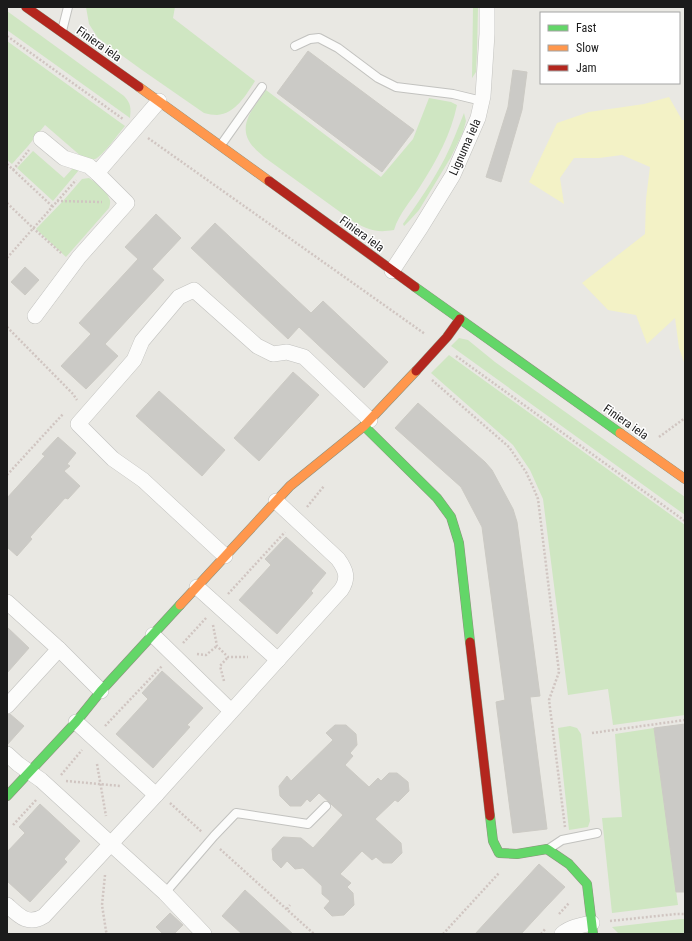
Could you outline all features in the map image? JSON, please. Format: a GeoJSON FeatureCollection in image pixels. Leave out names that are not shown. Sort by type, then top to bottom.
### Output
{"type":"FeatureCollection","features":[{"type":"Feature","properties":{"kind":"street","name":"Finiera iela"},"geometry":{"type":"LineString","coordinates":[[26,7],[159,101],[460,320],[685,479]]}},
{"type":"Feature","properties":{"kind":"street","name":"Lignuma iela"},"geometry":{"type":"LineString","coordinates":[[392,270],[453,175],[478,118],[483,96],[487,34],[487,7]]}},
{"type":"Feature","properties":{"kind":"street"},"geometry":{"type":"LineString","coordinates":[[93,169],[135,129],[159,101]]}},
{"type":"Feature","properties":{"kind":"street"},"geometry":{"type":"LineString","coordinates":[[35,316],[74,264],[127,202],[93,169],[64,158],[41,139]]}},
{"type":"Feature","properties":{"kind":"street"},"geometry":{"type":"LineString","coordinates":[[226,556],[142,480],[113,459],[78,424],[134,360],[142,341],[179,297],[194,290],[257,346],[273,354],[288,352],[304,357],[437,498],[451,517],[459,543],[494,841],[499,853],[517,854],[547,849],[569,864],[587,884],[593,929],[580,925],[562,934]]}},
{"type":"Feature","properties":{"kind":"street"},"geometry":{"type":"LineString","coordinates":[[7,796],[290,486],[367,423],[440,345],[460,320]]}},
{"type":"Feature","properties":{"kind":"street"},"geometry":{"type":"LineString","coordinates":[[7,905],[19,916],[30,921],[38,920],[44,916],[156,795],[345,584],[346,575],[344,567],[338,559],[276,501]]}},
{"type":"Feature","properties":{"kind":"street"},"geometry":{"type":"LineString","coordinates":[[197,587],[214,609],[278,660]]}},
{"type":"Feature","properties":{"kind":"street"},"geometry":{"type":"LineString","coordinates":[[7,602],[102,691]]}},
{"type":"Feature","properties":{"kind":"street"},"geometry":{"type":"LineString","coordinates":[[153,635],[231,711]]}},
{"type":"Feature","properties":{"kind":"street"},"geometry":{"type":"LineString","coordinates":[[7,706],[58,649]]}},
{"type":"Feature","properties":{"kind":"street"},"geometry":{"type":"LineString","coordinates":[[76,722],[156,795]]}},
{"type":"Feature","properties":{"kind":"street"},"geometry":{"type":"LineString","coordinates":[[7,754],[18,764],[41,780],[107,848],[165,893],[204,934]]}},
{"type":"Feature","properties":{"kind":"lane"},"geometry":{"type":"LineString","coordinates":[[62,32],[68,7]]}},
{"type":"Feature","properties":{"kind":"lane"},"geometry":{"type":"LineString","coordinates":[[296,46],[310,39],[319,38],[338,48],[378,78],[396,87],[452,94],[482,102]]}},
{"type":"Feature","properties":{"kind":"lane"},"geometry":{"type":"LineString","coordinates":[[220,146],[262,87]]}},
{"type":"Feature","properties":{"kind":"lane"},"geometry":{"type":"LineString","coordinates":[[165,893],[210,840],[236,813],[308,824],[326,806]]}},
{"type":"Feature","properties":{"kind":"lane"},"geometry":{"type":"LineString","coordinates":[[547,849],[562,840],[597,833]]}},
{"type":"Feature","properties":{"kind":"path"},"geometry":{"type":"LineString","coordinates":[[7,36],[685,521]]}},
{"type":"Feature","properties":{"kind":"path"},"geometry":{"type":"LineString","coordinates":[[13,170],[30,148],[41,139]]}},
{"type":"Feature","properties":{"kind":"path"},"geometry":{"type":"LineString","coordinates":[[7,164],[53,207]]}},
{"type":"Feature","properties":{"kind":"path"},"geometry":{"type":"LineString","coordinates":[[7,258],[57,201],[93,169]]}},
{"type":"Feature","properties":{"kind":"path"},"geometry":{"type":"LineString","coordinates":[[57,201],[127,202]]}},
{"type":"Feature","properties":{"kind":"path"},"geometry":{"type":"LineString","coordinates":[[7,204],[74,264]]}},
{"type":"Feature","properties":{"kind":"path"},"geometry":{"type":"LineString","coordinates":[[7,327],[74,394],[81,407],[78,424]]}},
{"type":"Feature","properties":{"kind":"path"},"geometry":{"type":"LineString","coordinates":[[418,368],[509,447],[526,472],[538,499],[559,672],[549,700],[565,834]]}},
{"type":"Feature","properties":{"kind":"path"},"geometry":{"type":"LineString","coordinates":[[7,475],[65,412]]}},
{"type":"Feature","properties":{"kind":"path"},"geometry":{"type":"LineString","coordinates":[[642,448],[685,418]]}},
{"type":"Feature","properties":{"kind":"path"},"geometry":{"type":"LineString","coordinates":[[56,780],[93,738],[173,654],[296,520],[325,485]]}},
{"type":"Feature","properties":{"kind":"path"},"geometry":{"type":"LineString","coordinates":[[214,609],[217,646],[228,656],[250,656]]}},
{"type":"Feature","properties":{"kind":"path"},"geometry":{"type":"LineString","coordinates":[[592,733],[685,720]]}},
{"type":"Feature","properties":{"kind":"path"},"geometry":{"type":"LineString","coordinates":[[93,738],[107,848],[102,905],[107,934]]}},
{"type":"Feature","properties":{"kind":"path"},"geometry":{"type":"LineString","coordinates":[[156,795],[163,797],[314,934]]}},
{"type":"Feature","properties":{"kind":"path"},"geometry":{"type":"LineString","coordinates":[[442,934],[517,854]]}},
{"type":"Feature","properties":{"kind":"path"},"geometry":{"type":"LineString","coordinates":[[556,917],[587,884]]}},
{"type":"Feature","properties":{"kind":"path"},"geometry":{"type":"LineString","coordinates":[[287,909],[290,905]]}},
{"type":"Feature","properties":{"kind":"path"},"geometry":{"type":"LineString","coordinates":[[593,929],[676,914],[685,914]]}},
{"type":"Feature","properties":{"kind":"path"},"geometry":{"type":"LineString","coordinates":[[541,934],[546,928]]}},
{"type":"Feature","properties":{"kind":"shaded area"},"geometry":{"type":"Polygon","coordinates":[[[86,7],[175,7],[173,18],[255,81],[239,103],[229,111],[217,115],[204,113],[98,38],[89,24],[86,7]]]}},
{"type":"Feature","properties":{"kind":"shaded area"},"geometry":{"type":"Polygon","coordinates":[[[473,7],[478,7],[476,72],[472,78],[473,7]]]}},
{"type":"Feature","properties":{"kind":"shaded area"},"geometry":{"type":"Polygon","coordinates":[[[7,11],[124,96],[130,106],[130,118],[7,30],[7,11]]]}},
{"type":"Feature","properties":{"kind":"shaded area"},"geometry":{"type":"Polygon","coordinates":[[[7,41],[125,126],[106,150],[98,157],[92,159],[82,157],[45,125],[12,164],[7,160],[7,41]]]}},
{"type":"Feature","properties":{"kind":"shaded area"},"geometry":{"type":"Polygon","coordinates":[[[266,90],[381,177],[413,139],[429,98],[451,102],[457,105],[451,126],[433,166],[402,212],[394,230],[377,231],[354,222],[264,157],[252,145],[246,134],[247,120],[266,90]]]}},
{"type":"Feature","properties":{"kind":"shaded area"},"geometry":{"type":"Polygon","coordinates":[[[464,113],[466,121],[463,132],[451,157],[419,210],[404,226],[403,224],[425,192],[445,158],[464,113]]]}},
{"type":"Feature","properties":{"kind":"shaded area"},"geometry":{"type":"Polygon","coordinates":[[[33,151],[64,178],[74,167],[79,170],[53,201],[17,168],[33,151]]]}},
{"type":"Feature","properties":{"kind":"shaded area"},"geometry":{"type":"Polygon","coordinates":[[[89,178],[108,195],[110,200],[109,208],[66,257],[36,229],[82,179],[89,178]]]}},
{"type":"Feature","properties":{"kind":"shaded area"},"geometry":{"type":"Polygon","coordinates":[[[459,338],[468,340],[495,362],[685,497],[685,515],[451,346],[459,338]]]}},
{"type":"Feature","properties":{"kind":"shaded area"},"geometry":{"type":"Polygon","coordinates":[[[449,355],[685,525],[685,715],[613,725],[608,689],[568,695],[543,499],[530,470],[513,445],[431,373],[449,355]]]}},
{"type":"Feature","properties":{"kind":"shaded area"},"geometry":{"type":"Polygon","coordinates":[[[570,726],[577,728],[581,734],[590,821],[588,827],[569,830],[558,728],[570,726]]]}},
{"type":"Feature","properties":{"kind":"shaded area"},"geometry":{"type":"Polygon","coordinates":[[[654,728],[678,905],[612,913],[602,818],[622,817],[615,734],[654,728]]]}},
{"type":"Feature","properties":{"kind":"shaded area"},"geometry":{"type":"Polygon","coordinates":[[[685,919],[685,934],[619,934],[612,927],[685,919]]]}},
{"type":"Feature","properties":{"kind":"sand"},"geometry":{"type":"Polygon","coordinates":[[[669,97],[682,120],[685,120],[685,365],[679,348],[675,318],[647,344],[636,315],[608,310],[582,283],[645,234],[646,199],[650,167],[622,155],[599,158],[574,158],[560,178],[564,204],[529,182],[557,123],[589,112],[644,104],[669,97]]]}},
{"type":"Feature","properties":{"kind":"building"},"geometry":{"type":"Polygon","coordinates":[[[308,51],[414,130],[382,172],[277,93],[308,51]]]}},
{"type":"Feature","properties":{"kind":"building"},"geometry":{"type":"Polygon","coordinates":[[[513,70],[527,72],[522,110],[501,182],[486,177],[508,107],[513,70]]]}},
{"type":"Feature","properties":{"kind":"building"},"geometry":{"type":"Polygon","coordinates":[[[156,214],[181,238],[152,269],[164,280],[105,344],[118,356],[86,389],[61,366],[91,334],[79,323],[138,259],[125,247],[156,214]]]}},
{"type":"Feature","properties":{"kind":"building"},"geometry":{"type":"Polygon","coordinates":[[[215,223],[311,313],[323,301],[388,362],[364,388],[299,327],[288,339],[191,248],[215,223]]]}},
{"type":"Feature","properties":{"kind":"building"},"geometry":{"type":"Polygon","coordinates":[[[25,267],[39,280],[25,295],[11,282],[25,267]]]}},
{"type":"Feature","properties":{"kind":"building"},"geometry":{"type":"Polygon","coordinates":[[[293,372],[319,395],[259,461],[234,438],[293,372]]]}},
{"type":"Feature","properties":{"kind":"building"},"geometry":{"type":"Polygon","coordinates":[[[159,391],[225,450],[202,476],[136,416],[159,391]]]}},
{"type":"Feature","properties":{"kind":"building"},"geometry":{"type":"Polygon","coordinates":[[[418,403],[485,462],[492,470],[513,509],[517,522],[540,696],[530,697],[547,829],[513,833],[496,702],[505,700],[482,527],[461,487],[395,428],[418,403]]]}},
{"type":"Feature","properties":{"kind":"building"},"geometry":{"type":"Polygon","coordinates":[[[58,437],[76,453],[67,464],[70,466],[64,471],[80,486],[68,499],[65,498],[30,537],[32,539],[17,556],[7,547],[7,498],[45,456],[42,454],[58,437]]]}},
{"type":"Feature","properties":{"kind":"building"},"geometry":{"type":"Polygon","coordinates":[[[286,537],[326,573],[311,591],[313,593],[277,634],[239,600],[271,565],[265,559],[286,537]]]}},
{"type":"Feature","properties":{"kind":"building"},"geometry":{"type":"Polygon","coordinates":[[[7,627],[29,648],[7,673],[7,627]]]}},
{"type":"Feature","properties":{"kind":"building"},"geometry":{"type":"Polygon","coordinates":[[[162,671],[203,708],[187,725],[190,727],[153,768],[116,734],[148,699],[142,693],[162,671]]]}},
{"type":"Feature","properties":{"kind":"building"},"geometry":{"type":"Polygon","coordinates":[[[10,714],[24,726],[7,745],[7,715],[10,714]]]}},
{"type":"Feature","properties":{"kind":"building"},"geometry":{"type":"Polygon","coordinates":[[[685,724],[685,892],[676,892],[654,728],[685,724]]]}},
{"type":"Feature","properties":{"kind":"building"},"geometry":{"type":"Polygon","coordinates":[[[335,725],[346,725],[356,734],[357,745],[350,753],[353,756],[345,765],[369,787],[378,778],[381,781],[389,773],[397,773],[408,782],[409,791],[398,802],[395,800],[375,819],[401,843],[402,853],[392,863],[383,863],[376,857],[372,860],[362,851],[340,874],[351,883],[347,887],[353,893],[354,905],[344,915],[332,916],[324,908],[330,901],[322,894],[322,886],[303,868],[295,869],[287,861],[281,868],[273,860],[272,849],[283,837],[301,838],[313,848],[343,815],[319,793],[310,802],[307,799],[301,806],[290,806],[280,796],[279,786],[287,776],[291,781],[333,740],[326,733],[335,725]]]}},
{"type":"Feature","properties":{"kind":"building"},"geometry":{"type":"Polygon","coordinates":[[[40,804],[80,841],[64,859],[67,862],[30,902],[7,881],[7,852],[25,833],[19,827],[40,804]]]}},
{"type":"Feature","properties":{"kind":"building"},"geometry":{"type":"Polygon","coordinates":[[[539,864],[565,887],[521,934],[475,934],[539,864]]]}},
{"type":"Feature","properties":{"kind":"building"},"geometry":{"type":"Polygon","coordinates":[[[245,890],[293,934],[242,934],[222,916],[245,890]]]}},
{"type":"Feature","properties":{"kind":"building"},"geometry":{"type":"Polygon","coordinates":[[[170,913],[183,925],[174,934],[163,934],[156,927],[170,913]]]}},
{"type":"Feature","properties":{"kind":"traffic: fast"},"geometry":{"type":"LineString","coordinates":[[415,287],[620,433]]}},
{"type":"Feature","properties":{"kind":"traffic: fast"},"geometry":{"type":"LineString","coordinates":[[364,426],[437,498],[451,517],[459,543],[470,642]]}},
{"type":"Feature","properties":{"kind":"traffic: fast"},"geometry":{"type":"LineString","coordinates":[[7,796],[76,722],[101,691],[180,605]]}},
{"type":"Feature","properties":{"kind":"traffic: fast"},"geometry":{"type":"LineString","coordinates":[[490,816],[493,841],[499,853],[517,854],[547,849],[569,864],[587,884],[593,934]]}},
{"type":"Feature","properties":{"kind":"traffic: slow"},"geometry":{"type":"LineString","coordinates":[[139,87],[269,181]]}},
{"type":"Feature","properties":{"kind":"traffic: slow"},"geometry":{"type":"LineString","coordinates":[[180,605],[290,486],[364,426],[416,371]]}},
{"type":"Feature","properties":{"kind":"traffic: slow"},"geometry":{"type":"LineString","coordinates":[[620,433],[685,479]]}},
{"type":"Feature","properties":{"kind":"traffic: jam"},"geometry":{"type":"LineString","coordinates":[[26,7],[139,87]]}},
{"type":"Feature","properties":{"kind":"traffic: jam"},"geometry":{"type":"LineString","coordinates":[[269,181],[415,287]]}},
{"type":"Feature","properties":{"kind":"traffic: jam"},"geometry":{"type":"LineString","coordinates":[[416,371],[447,337],[460,319]]}},
{"type":"Feature","properties":{"kind":"traffic: jam"},"geometry":{"type":"LineString","coordinates":[[470,642],[490,816]]}}]}
